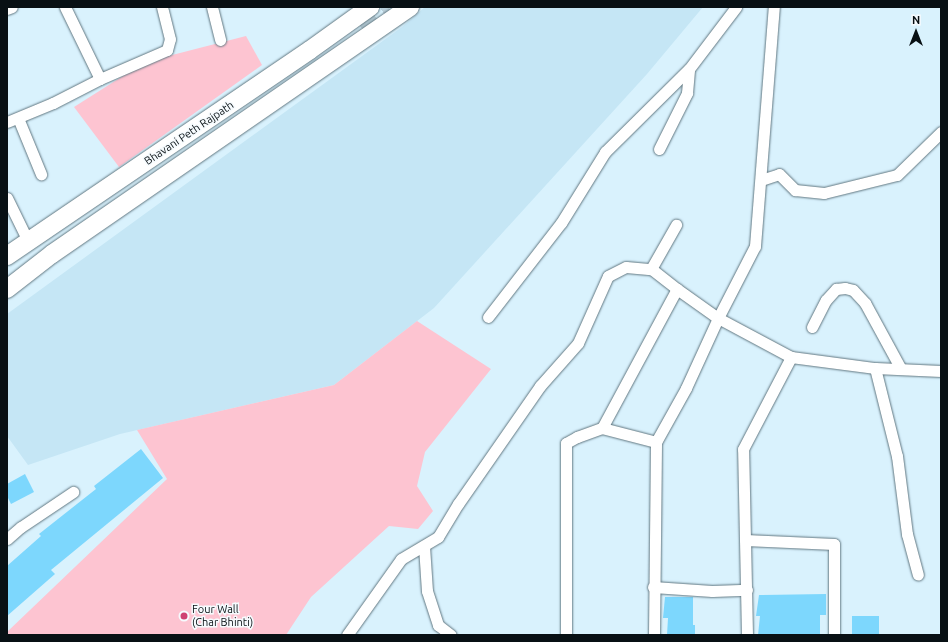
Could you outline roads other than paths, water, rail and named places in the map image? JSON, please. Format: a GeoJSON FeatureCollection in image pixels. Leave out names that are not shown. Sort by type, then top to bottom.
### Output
{"type":"FeatureCollection","features":[{"type":"Feature","properties":{"kind":"main road","name":"Bhavani Peth Rajpath"},"geometry":{"type":"LineString","coordinates":[[7,256],[310,50],[370,7]]}},
{"type":"Feature","properties":{"kind":"main road"},"geometry":{"type":"LineString","coordinates":[[7,289],[52,254],[410,7]]}},
{"type":"Feature","properties":{"kind":"main road"},"geometry":{"type":"LineString","coordinates":[[7,268],[35,254],[210,129],[360,26]]}},
{"type":"Feature","properties":{"kind":"street"},"geometry":{"type":"LineString","coordinates":[[7,9],[12,7]]}},
{"type":"Feature","properties":{"kind":"street"},"geometry":{"type":"LineString","coordinates":[[65,7],[100,79]]}},
{"type":"Feature","properties":{"kind":"street"},"geometry":{"type":"LineString","coordinates":[[7,122],[53,103],[100,79],[167,50],[170,39],[162,7]]}},
{"type":"Feature","properties":{"kind":"street"},"geometry":{"type":"LineString","coordinates":[[212,7],[220,40]]}},
{"type":"Feature","properties":{"kind":"street"},"geometry":{"type":"LineString","coordinates":[[488,317],[561,223],[605,152],[689,69],[736,7]]}},
{"type":"Feature","properties":{"kind":"street"},"geometry":{"type":"LineString","coordinates":[[654,635],[653,587],[656,442],[686,388],[718,318],[755,246],[774,7]]}},
{"type":"Feature","properties":{"kind":"street"},"geometry":{"type":"LineString","coordinates":[[659,149],[687,93],[689,69]]}},
{"type":"Feature","properties":{"kind":"street"},"geometry":{"type":"LineString","coordinates":[[18,118],[41,174]]}},
{"type":"Feature","properties":{"kind":"street"},"geometry":{"type":"LineString","coordinates":[[761,180],[779,174],[795,190],[824,193],[897,175],[941,132]]}},
{"type":"Feature","properties":{"kind":"street"},"geometry":{"type":"LineString","coordinates":[[7,198],[28,241]]}},
{"type":"Feature","properties":{"kind":"street"},"geometry":{"type":"LineString","coordinates":[[651,269],[676,225]]}},
{"type":"Feature","properties":{"kind":"street"},"geometry":{"type":"LineString","coordinates":[[347,635],[401,559],[438,537],[458,504],[540,386],[578,343],[608,276],[626,267],[651,269],[718,318],[791,357],[875,368],[941,371]]}},
{"type":"Feature","properties":{"kind":"street"},"geometry":{"type":"LineString","coordinates":[[812,327],[826,300],[836,289],[845,288],[854,290],[865,303],[901,369]]}},
{"type":"Feature","properties":{"kind":"street"},"geometry":{"type":"LineString","coordinates":[[602,428],[678,289]]}},
{"type":"Feature","properties":{"kind":"street"},"geometry":{"type":"LineString","coordinates":[[747,635],[743,449],[791,357]]}},
{"type":"Feature","properties":{"kind":"street"},"geometry":{"type":"LineString","coordinates":[[875,368],[897,456],[907,534],[918,575]]}},
{"type":"Feature","properties":{"kind":"street"},"geometry":{"type":"LineString","coordinates":[[566,635],[566,443],[577,437],[602,428],[656,442]]}},
{"type":"Feature","properties":{"kind":"street"},"geometry":{"type":"LineString","coordinates":[[7,539],[73,492]]}},
{"type":"Feature","properties":{"kind":"street"},"geometry":{"type":"LineString","coordinates":[[745,540],[834,544],[834,635]]}},
{"type":"Feature","properties":{"kind":"street"},"geometry":{"type":"LineString","coordinates":[[424,546],[427,591],[438,625],[450,635]]}},
{"type":"Feature","properties":{"kind":"street"},"geometry":{"type":"LineString","coordinates":[[653,587],[712,591],[747,590]]}},
{"type":"Feature","properties":{"kind":"tunnel"},"geometry":{"type":"LineString","coordinates":[[360,26],[388,7]]}},
{"type":"Feature","properties":{"kind":"place","name":"Four Wall (Char Bhinti)"},"geometry":{"type":"Point","coordinates":[184,616]}}]}
